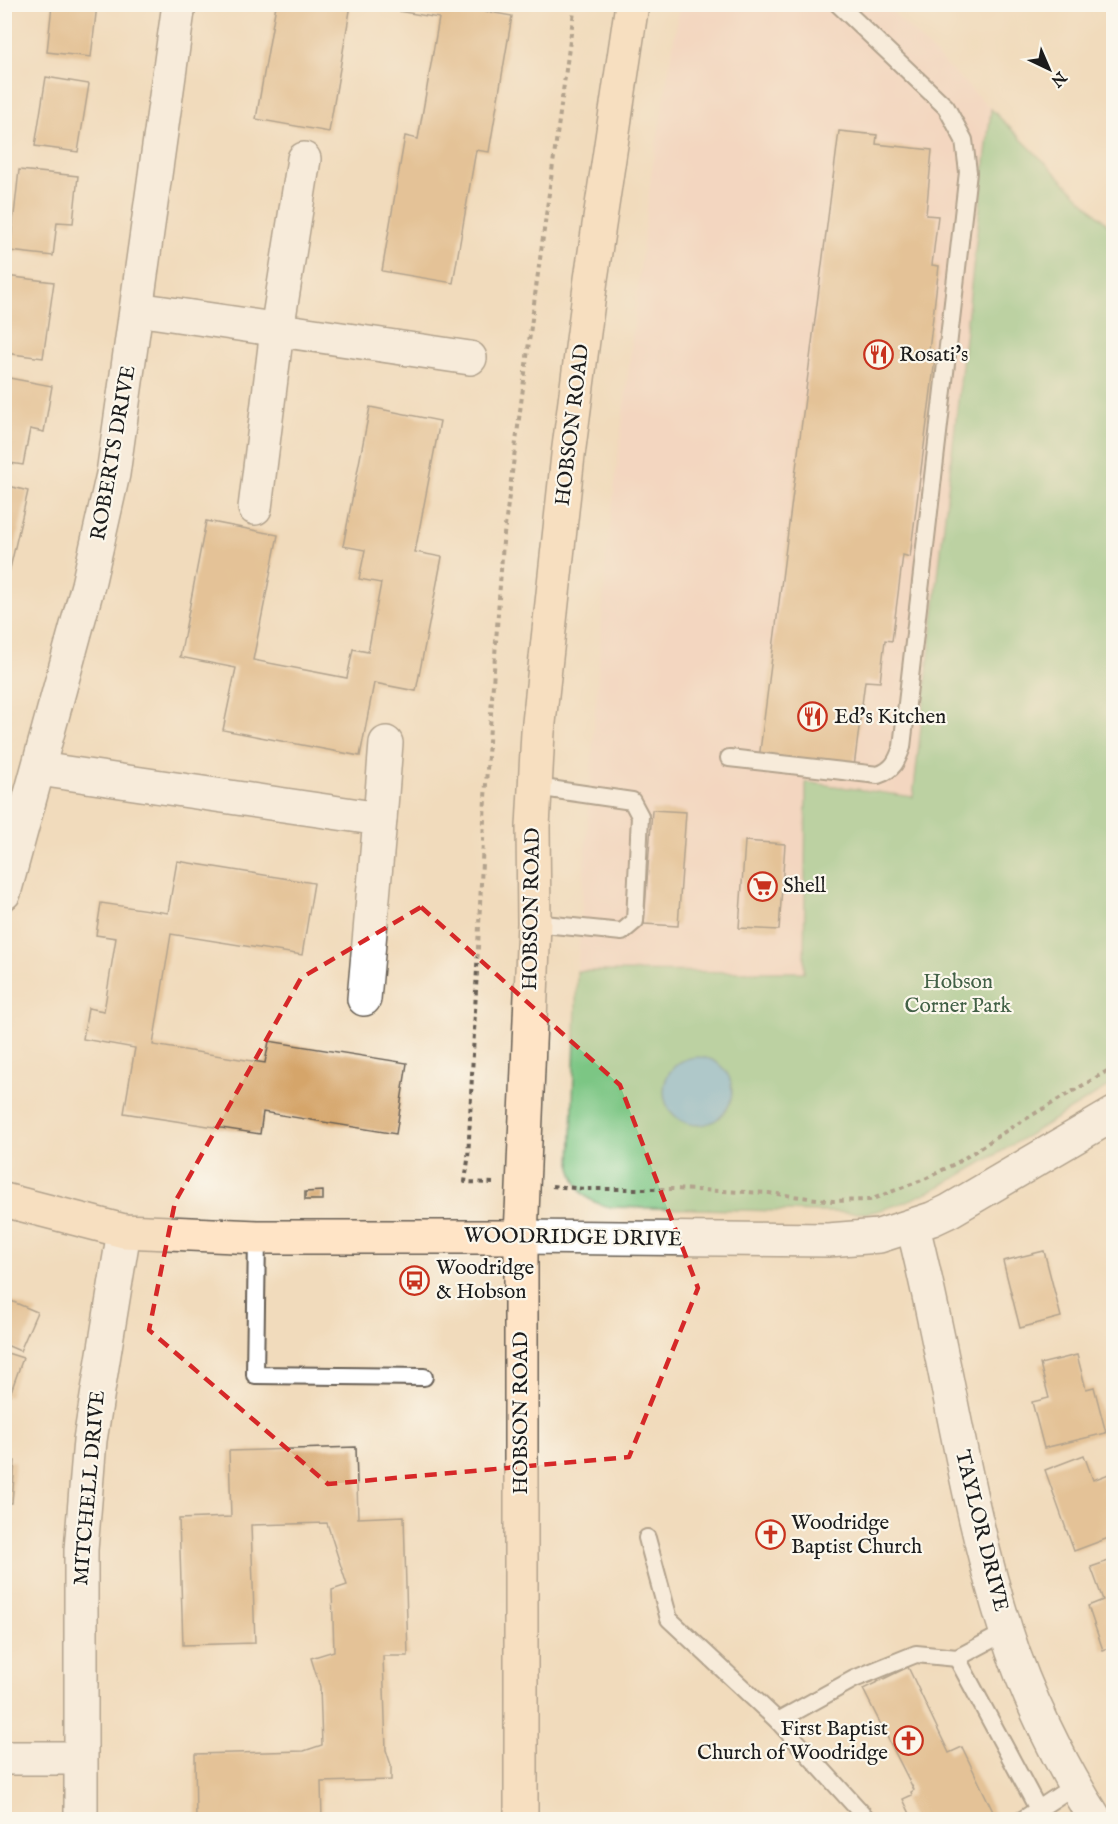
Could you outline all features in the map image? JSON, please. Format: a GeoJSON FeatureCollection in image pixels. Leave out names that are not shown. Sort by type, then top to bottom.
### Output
{"type":"FeatureCollection","features":[{"type":"Feature","properties":{"kind":"main road","name":"HOBSON ROAD"},"geometry":{"type":"LineString","coordinates":[[521,1820],[522,1237],[534,923],[533,827],[538,732],[568,454],[591,279],[632,4]]}},
{"type":"Feature","properties":{"kind":"main road","name":"WOODRIDGE DRIVE"},"geometry":{"type":"LineString","coordinates":[[4,1200],[124,1231],[257,1237],[522,1237]]}},
{"type":"Feature","properties":{"kind":"street","name":"ROBERTS DRIVE"},"geometry":{"type":"LineString","coordinates":[[4,893],[17,797],[39,769],[102,528],[116,452],[179,4]]}},
{"type":"Feature","properties":{"kind":"street"},"geometry":{"type":"LineString","coordinates":[[255,508],[278,330],[304,159]]}},
{"type":"Feature","properties":{"kind":"street"},"geometry":{"type":"LineString","coordinates":[[137,309],[470,358]]}},
{"type":"Feature","properties":{"kind":"street"},"geometry":{"type":"LineString","coordinates":[[364,999],[386,743]]}},
{"type":"Feature","properties":{"kind":"street"},"geometry":{"type":"LineString","coordinates":[[39,769],[380,819]]}},
{"type":"Feature","properties":{"kind":"street","name":"WOODRIDGE DRIVE"},"geometry":{"type":"LineString","coordinates":[[522,1237],[828,1240],[879,1236],[913,1227],[950,1211],[1113,1114]]}},
{"type":"Feature","properties":{"kind":"street","name":"TAYLOR DRIVE"},"geometry":{"type":"LineString","coordinates":[[913,1227],[928,1286],[979,1536],[1006,1632],[1027,1687],[1075,1785],[1096,1820]]}},
{"type":"Feature","properties":{"kind":"street","name":"MITCHELL DRIVE"},"geometry":{"type":"LineString","coordinates":[[81,1820],[81,1550],[90,1440],[124,1231]]}},
{"type":"Feature","properties":{"kind":"street"},"geometry":{"type":"LineString","coordinates":[[4,1758],[80,1758]]}},
{"type":"Feature","properties":{"kind":"lane"},"geometry":{"type":"LineString","coordinates":[[729,758],[878,775],[888,771],[897,760],[902,747],[968,172],[964,140],[946,107],[838,4]]}},
{"type":"Feature","properties":{"kind":"lane"},"geometry":{"type":"LineString","coordinates":[[534,923],[622,932],[635,921],[640,816],[632,801],[536,787]]}},
{"type":"Feature","properties":{"kind":"lane"},"geometry":{"type":"LineString","coordinates":[[257,1237],[255,1375],[424,1377]]}},
{"type":"Feature","properties":{"kind":"lane"},"geometry":{"type":"LineString","coordinates":[[647,1538],[669,1619],[778,1721],[868,1820]]}},
{"type":"Feature","properties":{"kind":"lane"},"geometry":{"type":"LineString","coordinates":[[778,1721],[854,1679],[916,1654],[957,1658],[1006,1632]]}},
{"type":"Feature","properties":{"kind":"lane"},"geometry":{"type":"LineString","coordinates":[[957,1658],[1038,1809]]}},
{"type":"Feature","properties":{"kind":"lane"},"geometry":{"type":"LineString","coordinates":[[1022,1820],[1075,1785]]}},
{"type":"Feature","properties":{"kind":"path"},"geometry":{"type":"LineString","coordinates":[[465,1182],[468,1160],[485,798],[503,542],[575,4]]}},
{"type":"Feature","properties":{"kind":"path"},"geometry":{"type":"LineString","coordinates":[[586,1189],[673,1189],[769,1193],[833,1201],[870,1200],[927,1178],[960,1161],[1113,1067]]}},
{"type":"Feature","properties":{"kind":"highlighted area"},"geometry":{"type":"Polygon","coordinates":[[[421,907],[620,1085],[698,1288],[629,1457],[328,1484],[149,1330],[175,1202],[301,978],[421,907]]]}},
{"type":"Feature","properties":{"kind":"shaded area"},"geometry":{"type":"Polygon","coordinates":[[[680,5],[885,5],[991,109],[913,798],[806,782],[804,972],[577,971],[606,561],[651,176],[680,5]]]}},
{"type":"Feature","properties":{"kind":"green space","name":"Hobson Corner Park"},"geometry":{"type":"Polygon","coordinates":[[[991,109],[1113,230],[1113,1084],[937,1188],[904,1203],[868,1213],[609,1207],[600,1204],[583,1194],[571,1168],[577,971],[804,972],[806,782],[913,797],[991,109]]]}},
{"type":"Feature","properties":{"kind":"water"},"geometry":{"type":"Polygon","coordinates":[[[691,1057],[705,1057],[717,1062],[727,1072],[732,1091],[727,1110],[717,1120],[705,1125],[691,1125],[679,1120],[669,1110],[664,1098],[664,1084],[669,1072],[679,1062],[691,1057]]]}},
{"type":"Feature","properties":{"kind":"building"},"geometry":{"type":"Polygon","coordinates":[[[375,4],[462,4],[462,7],[512,16],[489,152],[476,150],[453,283],[382,271],[405,136],[418,139],[439,18],[375,7],[375,4]]]}},
{"type":"Feature","properties":{"kind":"building"},"geometry":{"type":"Polygon","coordinates":[[[52,5],[97,5],[91,57],[47,52],[52,5]]]}},
{"type":"Feature","properties":{"kind":"building"},"geometry":{"type":"Polygon","coordinates":[[[276,5],[351,5],[329,132],[256,119],[276,5]]]}},
{"type":"Feature","properties":{"kind":"building"},"geometry":{"type":"Polygon","coordinates":[[[46,77],[89,84],[78,152],[35,146],[46,77]]]}},
{"type":"Feature","properties":{"kind":"building"},"geometry":{"type":"Polygon","coordinates":[[[839,131],[877,135],[876,144],[932,150],[926,215],[938,216],[932,265],[939,266],[929,351],[936,351],[910,557],[903,555],[892,641],[885,640],[880,682],[865,681],[854,767],[759,759],[839,131]]]}},
{"type":"Feature","properties":{"kind":"building"},"geometry":{"type":"Polygon","coordinates":[[[19,170],[78,176],[73,223],[57,222],[53,256],[10,251],[19,170]]]}},
{"type":"Feature","properties":{"kind":"building"},"geometry":{"type":"Polygon","coordinates":[[[5,276],[54,282],[43,358],[5,353],[5,276]]]}},
{"type":"Feature","properties":{"kind":"building"},"geometry":{"type":"Polygon","coordinates":[[[4,377],[52,386],[44,432],[30,429],[23,465],[4,462],[4,377]]]}},
{"type":"Feature","properties":{"kind":"building"},"geometry":{"type":"Polygon","coordinates":[[[370,407],[440,421],[415,552],[442,557],[416,691],[374,683],[360,756],[223,730],[236,668],[180,657],[206,521],[278,535],[253,660],[347,678],[353,649],[368,652],[381,583],[359,579],[365,550],[343,546],[370,407]]]}},
{"type":"Feature","properties":{"kind":"building"},"geometry":{"type":"Polygon","coordinates":[[[5,485],[28,491],[9,573],[5,572],[5,485]]]}},
{"type":"Feature","properties":{"kind":"building"},"geometry":{"type":"Polygon","coordinates":[[[652,810],[686,812],[678,926],[644,924],[652,810]]]}},
{"type":"Feature","properties":{"kind":"building","name":"Shell"},"geometry":{"type":"Polygon","coordinates":[[[745,841],[785,844],[779,930],[739,928],[745,841]]]}},
{"type":"Feature","properties":{"kind":"building"},"geometry":{"type":"Polygon","coordinates":[[[177,861],[314,883],[302,955],[171,934],[153,1045],[265,1063],[269,1041],[407,1063],[396,1134],[263,1112],[260,1134],[124,1113],[135,1048],[83,1039],[88,1008],[104,1011],[116,938],[96,935],[101,903],[168,913],[177,861]]]}},
{"type":"Feature","properties":{"kind":"building"},"geometry":{"type":"Polygon","coordinates":[[[323,1191],[323,1200],[305,1200],[305,1192],[323,1191]]]}},
{"type":"Feature","properties":{"kind":"building"},"geometry":{"type":"Polygon","coordinates":[[[1044,1251],[1061,1317],[1020,1328],[1003,1261],[1044,1251]]]}},
{"type":"Feature","properties":{"kind":"building"},"geometry":{"type":"Polygon","coordinates":[[[4,1298],[37,1312],[20,1351],[4,1344],[4,1298]]]}},
{"type":"Feature","properties":{"kind":"building"},"geometry":{"type":"Polygon","coordinates":[[[4,1352],[23,1358],[9,1397],[4,1395],[4,1352]]]}},
{"type":"Feature","properties":{"kind":"building"},"geometry":{"type":"Polygon","coordinates":[[[1077,1355],[1086,1389],[1094,1387],[1106,1433],[1044,1448],[1032,1402],[1049,1398],[1040,1364],[1077,1355]]]}},
{"type":"Feature","properties":{"kind":"building"},"geometry":{"type":"Polygon","coordinates":[[[356,1447],[358,1518],[404,1516],[408,1656],[383,1656],[386,1750],[391,1765],[391,1780],[321,1782],[322,1820],[196,1820],[195,1754],[304,1751],[322,1745],[320,1687],[311,1658],[334,1651],[332,1590],[347,1585],[327,1523],[251,1525],[255,1643],[183,1645],[179,1519],[231,1517],[229,1451],[356,1447]]]}},
{"type":"Feature","properties":{"kind":"building"},"geometry":{"type":"Polygon","coordinates":[[[1084,1455],[1093,1480],[1114,1472],[1114,1536],[1074,1551],[1045,1470],[1084,1455]]]}},
{"type":"Feature","properties":{"kind":"building"},"geometry":{"type":"Polygon","coordinates":[[[4,1461],[15,1461],[12,1503],[4,1503],[4,1461]]]}},
{"type":"Feature","properties":{"kind":"building"},"geometry":{"type":"Polygon","coordinates":[[[1114,1559],[1114,1646],[1103,1650],[1088,1606],[1103,1600],[1091,1567],[1114,1559]]]}},
{"type":"Feature","properties":{"kind":"building","name":"First Baptist Church of Woodridge"},"geometry":{"type":"Polygon","coordinates":[[[908,1667],[949,1753],[962,1747],[997,1820],[975,1818],[913,1820],[903,1799],[912,1795],[911,1792],[914,1790],[863,1689],[908,1667]]]}},
{"type":"Feature","properties":{"kind":"place","name":"Rosati's"},"geometry":{"type":"Point","coordinates":[878,355]}},
{"type":"Feature","properties":{"kind":"place","name":"Ed's Kitchen"},"geometry":{"type":"Point","coordinates":[813,717]}},
{"type":"Feature","properties":{"kind":"place","name":"Shell"},"geometry":{"type":"Point","coordinates":[762,886]}},
{"type":"Feature","properties":{"kind":"place","name":"Woodridge & Hobson"},"geometry":{"type":"Point","coordinates":[415,1280]}},
{"type":"Feature","properties":{"kind":"place","name":"Woodridge Baptist Church"},"geometry":{"type":"Point","coordinates":[770,1535]}},
{"type":"Feature","properties":{"kind":"place","name":"First Baptist Church of Woodridge"},"geometry":{"type":"Point","coordinates":[909,1741]}}]}
